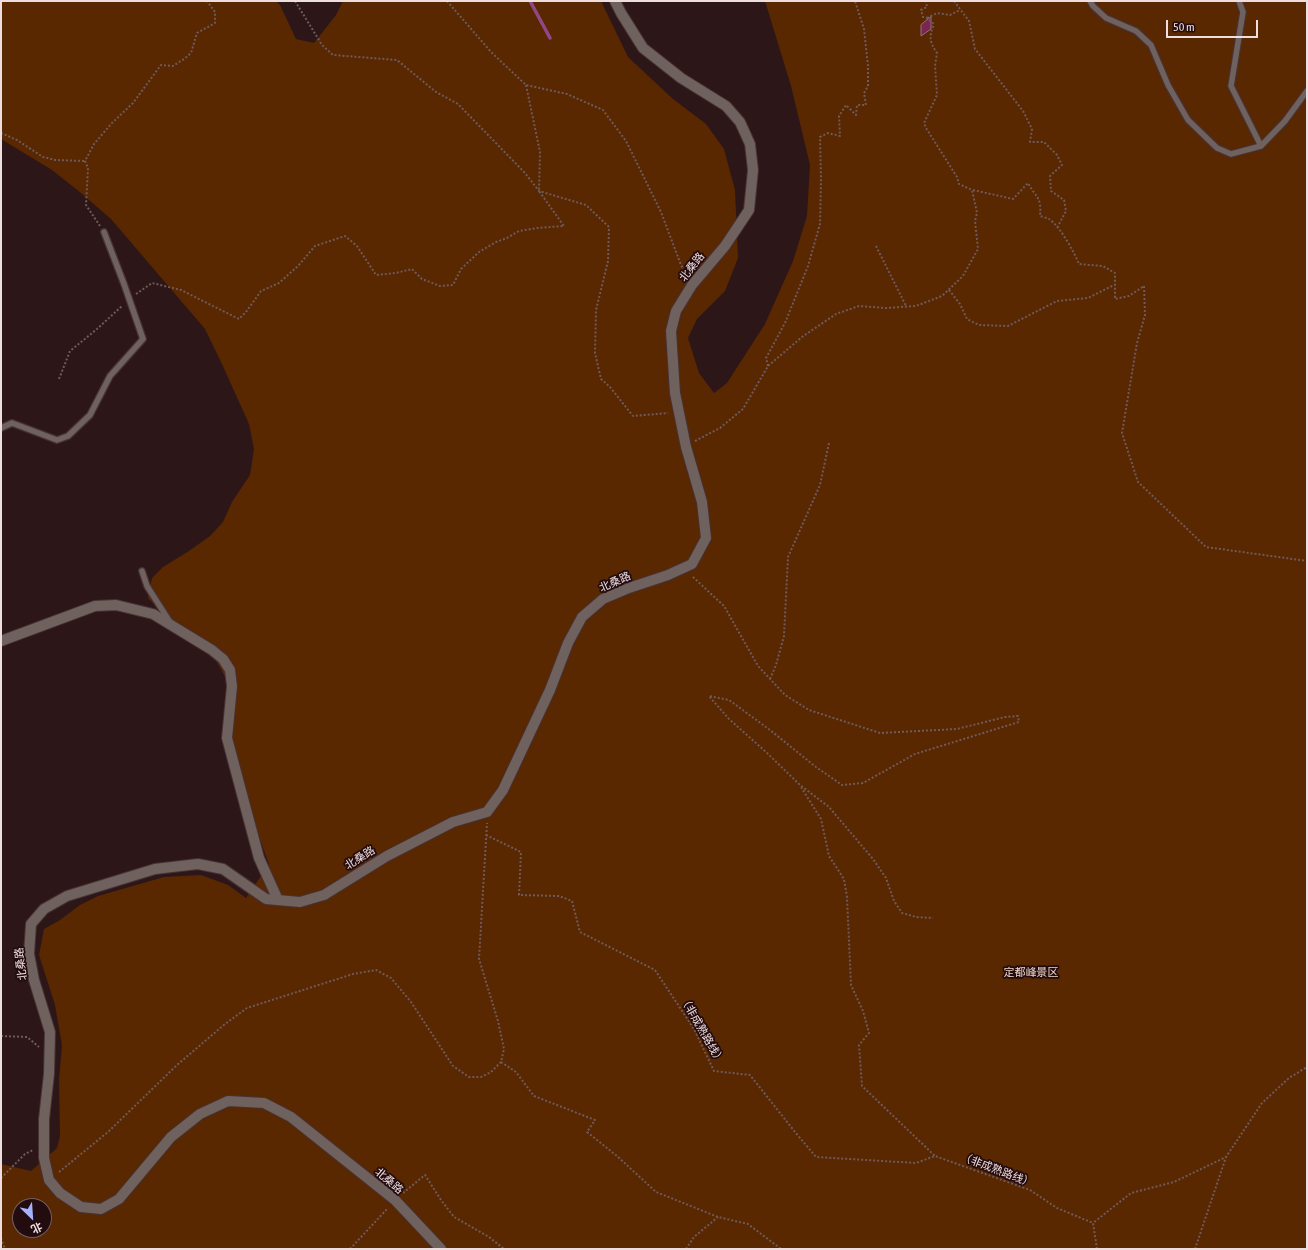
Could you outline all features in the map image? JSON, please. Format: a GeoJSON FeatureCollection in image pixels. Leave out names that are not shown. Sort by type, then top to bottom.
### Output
{"type":"FeatureCollection","features":[{"type":"Feature","properties":{"kind":"street","name":"北桑路"},"geometry":{"type":"LineString","coordinates":[[442,1249],[394,1200],[291,1117],[264,1103],[228,1101],[200,1114],[171,1137],[119,1199],[101,1209],[81,1207],[60,1193],[49,1180],[44,1158],[44,1119],[50,1032],[34,980],[29,954],[31,924],[44,909],[67,896],[155,869],[198,864],[223,869],[266,899],[300,902],[324,895],[387,856],[453,822],[487,812],[503,790],[550,690],[568,643],[582,617],[603,600],[629,588],[668,575],[692,564],[706,538],[702,502],[686,447],[675,393],[671,330],[676,311],[692,285],[725,246],[749,210],[752,170],[750,144],[740,122],[726,106],[681,78],[643,48],[615,1]]}},
{"type":"Feature","properties":{"kind":"street"},"geometry":{"type":"LineString","coordinates":[[1,641],[95,606],[116,605],[153,614],[223,658],[230,670],[232,686],[227,738],[259,858],[278,900]]}},
{"type":"Feature","properties":{"kind":"lane"},"geometry":{"type":"LineString","coordinates":[[1090,1],[1093,6],[1106,18],[1136,31],[1151,45],[1168,85],[1188,120],[1217,148],[1231,154],[1261,146],[1285,121],[1307,91]]}},
{"type":"Feature","properties":{"kind":"lane"},"geometry":{"type":"LineString","coordinates":[[1239,1],[1243,12],[1231,86],[1261,146]]}},
{"type":"Feature","properties":{"kind":"lane"},"geometry":{"type":"LineString","coordinates":[[1,428],[12,423],[57,440],[68,436],[90,415],[110,376],[143,339],[104,232]]}},
{"type":"Feature","properties":{"kind":"lane"},"geometry":{"type":"LineString","coordinates":[[142,571],[147,586],[173,626]]}},
{"type":"Feature","properties":{"kind":"path"},"geometry":{"type":"LineString","coordinates":[[85,161],[94,144],[132,103],[161,65],[173,66],[184,59],[191,53],[197,33],[215,23],[215,12],[207,1]]}},
{"type":"Feature","properties":{"kind":"path"},"geometry":{"type":"LineString","coordinates":[[59,379],[70,351],[98,329],[129,299],[152,283],[181,290],[239,319],[261,291],[279,283],[298,266],[314,246],[345,236],[357,246],[376,275],[396,273],[412,269],[422,279],[440,286],[454,285],[461,269],[479,252],[496,242],[519,231],[564,226],[540,191],[525,173],[458,104],[436,92],[397,60],[334,55],[322,45],[295,1]]}},
{"type":"Feature","properties":{"kind":"path"},"geometry":{"type":"LineString","coordinates":[[448,1],[491,52],[526,85],[567,94],[603,110],[626,141],[661,212],[681,265],[692,285]]}},
{"type":"Feature","properties":{"kind":"path"},"geometry":{"type":"LineString","coordinates":[[768,366],[766,358],[785,323],[808,266],[820,224],[820,136],[828,133],[840,136],[839,116],[846,105],[856,115],[857,106],[866,105],[864,93],[868,86],[864,28],[855,1]]}},
{"type":"Feature","properties":{"kind":"path"},"geometry":{"type":"LineString","coordinates":[[926,1],[927,7],[921,10],[923,17],[927,18],[934,24],[929,35],[932,45],[937,53],[935,66],[937,95],[924,123],[957,177],[959,184],[972,190],[1013,199],[1028,183],[1038,197],[1041,205],[1040,216],[1050,220],[1057,228],[1068,243],[1079,264],[1103,266],[1115,273],[1115,299],[1129,296],[1144,286],[1145,315],[1137,343],[1122,433],[1138,482],[1206,547],[1307,561]]}},
{"type":"Feature","properties":{"kind":"path"},"geometry":{"type":"LineString","coordinates":[[954,1],[969,21],[975,49],[1023,111],[1032,129],[1030,142],[1044,142],[1057,155],[1062,165],[1050,176],[1051,191],[1064,200],[1066,211],[1057,228]]}},
{"type":"Feature","properties":{"kind":"path"},"geometry":{"type":"LineString","coordinates":[[927,18],[937,12],[950,15],[960,10]]}},
{"type":"Feature","properties":{"kind":"path"},"geometry":{"type":"LineString","coordinates":[[526,85],[540,152],[540,191]]}},
{"type":"Feature","properties":{"kind":"path"},"geometry":{"type":"LineString","coordinates":[[1,133],[17,140],[42,158],[85,161]]}},
{"type":"Feature","properties":{"kind":"path"},"geometry":{"type":"LineString","coordinates":[[85,161],[88,168],[86,205],[104,232]]}},
{"type":"Feature","properties":{"kind":"path"},"geometry":{"type":"LineString","coordinates":[[686,447],[720,428],[743,409],[768,366],[802,337],[836,314],[859,306],[886,308],[916,306],[942,296],[949,290],[963,276],[978,250],[975,221],[977,213],[972,190]]}},
{"type":"Feature","properties":{"kind":"path"},"geometry":{"type":"LineString","coordinates":[[540,191],[586,205],[609,227],[608,261],[596,310],[595,353],[601,378],[633,416],[679,412]]}},
{"type":"Feature","properties":{"kind":"path"},"geometry":{"type":"LineString","coordinates":[[876,246],[906,306]]}},
{"type":"Feature","properties":{"kind":"path"},"geometry":{"type":"LineString","coordinates":[[949,290],[960,304],[967,320],[979,325],[1008,326],[1057,301],[1088,298],[1114,285]]}},
{"type":"Feature","properties":{"kind":"path"},"geometry":{"type":"LineString","coordinates":[[770,679],[776,665],[784,636],[788,557],[820,485],[828,444]]}},
{"type":"Feature","properties":{"kind":"path"},"geometry":{"type":"LineString","coordinates":[[692,564],[691,575],[724,606],[758,666],[785,695],[809,710],[880,733],[957,728],[1005,717],[1018,716],[1019,722],[915,754],[862,783],[842,785],[816,767],[770,730],[729,700],[709,696],[729,719],[800,785],[829,807],[873,859],[886,878],[894,901],[902,913],[916,917],[933,918]]}},
{"type":"Feature","properties":{"kind":"path","name":"（非成熟路线）"},"geometry":{"type":"LineString","coordinates":[[800,785],[821,819],[829,856],[844,879],[847,898],[850,985],[863,1011],[869,1033],[859,1045],[862,1086],[936,1156],[1030,1190],[1057,1208],[1093,1223]]}},
{"type":"Feature","properties":{"kind":"path"},"geometry":{"type":"LineString","coordinates":[[49,1180],[108,1132],[177,1065],[225,1024],[247,1008],[353,974],[376,970],[391,978],[411,1002],[453,1066],[469,1077],[481,1077],[491,1072],[501,1062],[504,1049],[498,1020],[479,959],[487,812]]}},
{"type":"Feature","properties":{"kind":"path","name":"（非成熟路线）"},"geometry":{"type":"LineString","coordinates":[[486,835],[521,852],[519,895],[560,896],[572,901],[580,932],[655,970],[694,1029],[714,1071],[750,1075],[816,1157],[916,1163],[936,1156]]}},
{"type":"Feature","properties":{"kind":"path"},"geometry":{"type":"LineString","coordinates":[[1,1036],[27,1037],[49,1056]]}},
{"type":"Feature","properties":{"kind":"path"},"geometry":{"type":"LineString","coordinates":[[501,1062],[516,1072],[534,1096],[595,1120],[587,1132],[617,1156],[656,1192],[718,1217],[748,1224],[780,1249]]}},
{"type":"Feature","properties":{"kind":"path"},"geometry":{"type":"LineString","coordinates":[[1195,1249],[1226,1157],[1262,1103],[1290,1078],[1307,1067]]}},
{"type":"Feature","properties":{"kind":"path"},"geometry":{"type":"LineString","coordinates":[[1,1178],[25,1154],[44,1144]]}},
{"type":"Feature","properties":{"kind":"path"},"geometry":{"type":"LineString","coordinates":[[1097,1249],[1093,1223],[1130,1193],[1174,1182],[1226,1157]]}},
{"type":"Feature","properties":{"kind":"path"},"geometry":{"type":"LineString","coordinates":[[350,1249],[394,1200],[425,1175],[454,1217],[489,1237],[504,1249]]}},
{"type":"Feature","properties":{"kind":"path"},"geometry":{"type":"LineString","coordinates":[[686,1249],[694,1237],[718,1217]]}},
{"type":"Feature","properties":{"kind":"path"},"geometry":{"type":"LineString","coordinates":[[1,1238],[5,1249]]}},
{"type":"Feature","properties":{"kind":"green space","name":"定都峰景区"},"geometry":{"type":"Polygon","coordinates":[[[1,1],[276,1],[280,5],[296,39],[314,43],[336,15],[343,1],[601,1],[628,57],[673,99],[706,124],[724,149],[735,190],[738,258],[725,291],[697,319],[688,338],[699,373],[714,393],[727,383],[765,324],[793,261],[807,216],[810,165],[791,86],[765,1],[1307,1],[1307,1249],[1,1249],[1,1164],[31,1171],[57,1148],[60,1136],[59,1080],[62,1045],[55,1005],[39,955],[44,929],[60,920],[80,905],[98,896],[164,877],[201,875],[228,885],[246,898],[269,864],[235,772],[229,747],[231,689],[220,667],[207,648],[165,614],[148,598],[152,578],[163,567],[210,536],[223,522],[232,502],[250,475],[254,449],[249,424],[205,329],[111,219],[52,170],[1,139],[1,1]]]}},
{"type":"Feature","properties":{"kind":"building"},"geometry":{"type":"Polygon","coordinates":[[[931,17],[931,29],[921,36],[921,25],[931,17]]]}},
{"type":"Feature","properties":{"kind":"waterway"},"geometry":{"type":"LineString","coordinates":[[530,1],[550,38]]}}]}
